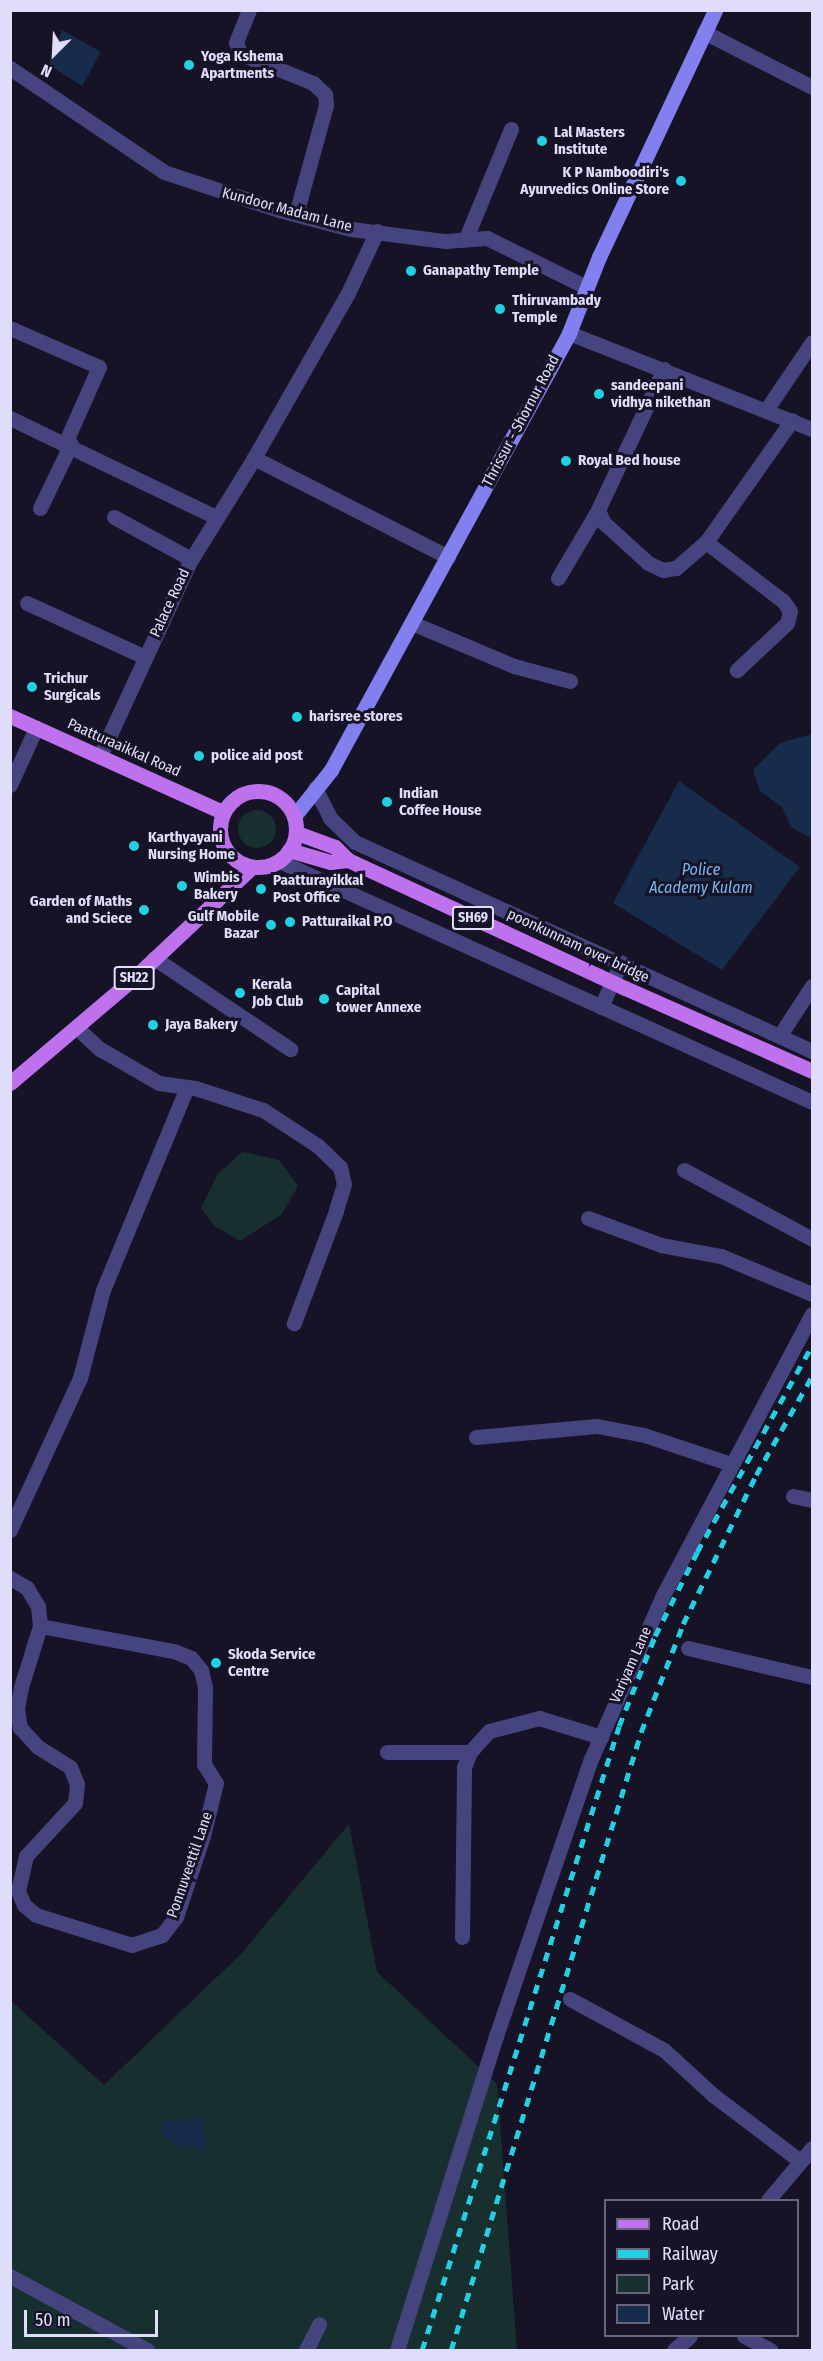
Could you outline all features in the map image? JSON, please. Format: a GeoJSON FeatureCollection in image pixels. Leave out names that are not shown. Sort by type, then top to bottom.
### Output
{"type":"FeatureCollection","features":[{"type":"Feature","properties":{"kind":"main road","name":"Thrissur - Shornur Road"},"geometry":{"type":"LineString","coordinates":[[295,815],[331,770],[569,333],[586,287],[716,10]]}},
{"type":"Feature","properties":{"kind":"main road","name":"Paatturaaikkal Road"},"geometry":{"type":"LineString","coordinates":[[10,716],[223,812]]}},
{"type":"Feature","properties":{"kind":"main road"},"geometry":{"type":"LineString","coordinates":[[252,867],[233,857],[221,840],[223,812],[235,798],[262,791],[279,797],[295,815],[297,834],[284,856]]}},
{"type":"Feature","properties":{"kind":"main road","name":"poonkunnam over bridge"},"geometry":{"type":"LineString","coordinates":[[297,834],[335,847],[348,860],[662,1005],[813,1071]]}},
{"type":"Feature","properties":{"kind":"main road","name":"SH69"},"geometry":{"type":"LineString","coordinates":[[252,867],[284,856]]}},
{"type":"Feature","properties":{"kind":"main road","name":"poonkunnam over bridge"},"geometry":{"type":"LineString","coordinates":[[284,856],[330,862],[348,860]]}},
{"type":"Feature","properties":{"kind":"main road","name":"SH22"},"geometry":{"type":"LineString","coordinates":[[10,1083],[154,958],[252,867]]}},
{"type":"Feature","properties":{"kind":"street"},"geometry":{"type":"LineString","coordinates":[[249,10],[236,43],[241,54],[313,83],[325,94],[326,105],[296,214]]}},
{"type":"Feature","properties":{"kind":"street"},"geometry":{"type":"LineString","coordinates":[[704,32],[813,87]]}},
{"type":"Feature","properties":{"kind":"street","name":"Kundoor Madam Lane"},"geometry":{"type":"LineString","coordinates":[[10,68],[164,172],[351,229],[434,240],[487,238],[586,287]]}},
{"type":"Feature","properties":{"kind":"street"},"geometry":{"type":"LineString","coordinates":[[466,238],[511,129]]}},
{"type":"Feature","properties":{"kind":"street","name":"Palace Road"},"geometry":{"type":"LineString","coordinates":[[100,756],[191,559],[254,458],[348,293],[377,231]]}},
{"type":"Feature","properties":{"kind":"street"},"geometry":{"type":"LineString","coordinates":[[10,327],[99,367],[40,508]]}},
{"type":"Feature","properties":{"kind":"street"},"geometry":{"type":"LineString","coordinates":[[569,333],[813,429]]}},
{"type":"Feature","properties":{"kind":"street"},"geometry":{"type":"LineString","coordinates":[[766,410],[813,342]]}},
{"type":"Feature","properties":{"kind":"street"},"geometry":{"type":"LineString","coordinates":[[558,578],[598,510],[664,369]]}},
{"type":"Feature","properties":{"kind":"street"},"geometry":{"type":"LineString","coordinates":[[10,418],[68,443],[216,517]]}},
{"type":"Feature","properties":{"kind":"street"},"geometry":{"type":"LineString","coordinates":[[598,510],[603,522],[648,563],[663,570],[675,568],[706,542],[792,420]]}},
{"type":"Feature","properties":{"kind":"street"},"geometry":{"type":"LineString","coordinates":[[254,458],[448,557]]}},
{"type":"Feature","properties":{"kind":"street"},"geometry":{"type":"LineString","coordinates":[[114,517],[191,559]]}},
{"type":"Feature","properties":{"kind":"street"},"geometry":{"type":"LineString","coordinates":[[706,542],[783,601],[790,611],[787,623],[737,670]]}},
{"type":"Feature","properties":{"kind":"street"},"geometry":{"type":"LineString","coordinates":[[27,603],[145,657]]}},
{"type":"Feature","properties":{"kind":"street"},"geometry":{"type":"LineString","coordinates":[[412,623],[514,666],[570,681]]}},
{"type":"Feature","properties":{"kind":"street"},"geometry":{"type":"LineString","coordinates":[[10,785],[36,728]]}},
{"type":"Feature","properties":{"kind":"street"},"geometry":{"type":"LineString","coordinates":[[315,788],[330,818],[355,842],[813,1051]]}},
{"type":"Feature","properties":{"kind":"street"},"geometry":{"type":"LineString","coordinates":[[284,856],[395,913],[813,1102]]}},
{"type":"Feature","properties":{"kind":"street"},"geometry":{"type":"LineString","coordinates":[[154,958],[211,999],[290,1049]]}},
{"type":"Feature","properties":{"kind":"street"},"geometry":{"type":"LineString","coordinates":[[601,1007],[621,962]]}},
{"type":"Feature","properties":{"kind":"street"},"geometry":{"type":"LineString","coordinates":[[780,1035],[813,986]]}},
{"type":"Feature","properties":{"kind":"street"},"geometry":{"type":"LineString","coordinates":[[76,1027],[100,1049],[149,1078],[263,1110],[318,1146],[340,1167],[344,1184],[294,1323]]}},
{"type":"Feature","properties":{"kind":"street"},"geometry":{"type":"LineString","coordinates":[[10,1530],[80,1378],[104,1290],[187,1087]]}},
{"type":"Feature","properties":{"kind":"street"},"geometry":{"type":"LineString","coordinates":[[684,1170],[813,1239]]}},
{"type":"Feature","properties":{"kind":"street"},"geometry":{"type":"LineString","coordinates":[[588,1218],[661,1245],[721,1256],[813,1294]]}},
{"type":"Feature","properties":{"kind":"street","name":"Variyam Lane"},"geometry":{"type":"LineString","coordinates":[[398,2350],[496,2036],[601,1737],[662,1597],[813,1314]]}},
{"type":"Feature","properties":{"kind":"street"},"geometry":{"type":"LineString","coordinates":[[476,1437],[597,1426],[644,1435],[731,1464]]}},
{"type":"Feature","properties":{"kind":"street"},"geometry":{"type":"LineString","coordinates":[[793,1496],[813,1500]]}},
{"type":"Feature","properties":{"kind":"street"},"geometry":{"type":"LineString","coordinates":[[10,1578],[27,1588],[38,1606],[40,1626]]}},
{"type":"Feature","properties":{"kind":"street","name":"Ponnuveettil Lane"},"geometry":{"type":"LineString","coordinates":[[40,1626],[174,1651],[191,1658],[201,1670],[205,1688],[204,1764],[216,1783],[203,1836],[176,1917],[162,1935],[132,1945],[36,1915],[24,1905],[18,1890],[26,1856],[75,1803],[77,1784],[70,1767],[37,1746],[20,1728],[17,1708],[21,1687],[40,1626]]}},
{"type":"Feature","properties":{"kind":"street"},"geometry":{"type":"LineString","coordinates":[[688,1648],[813,1677]]}},
{"type":"Feature","properties":{"kind":"street"},"geometry":{"type":"LineString","coordinates":[[462,1937],[464,1767],[470,1752],[489,1731],[539,1718],[601,1737]]}},
{"type":"Feature","properties":{"kind":"street"},"geometry":{"type":"LineString","coordinates":[[387,1752],[470,1752]]}},
{"type":"Feature","properties":{"kind":"street"},"geometry":{"type":"LineString","coordinates":[[570,1999],[664,2050],[713,2095],[799,2160]]}},
{"type":"Feature","properties":{"kind":"street"},"geometry":{"type":"LineString","coordinates":[[769,2199],[799,2160],[813,2148]]}},
{"type":"Feature","properties":{"kind":"street"},"geometry":{"type":"LineString","coordinates":[[10,2276],[147,2350]]}},
{"type":"Feature","properties":{"kind":"street"},"geometry":{"type":"LineString","coordinates":[[306,2350],[319,2324]]}},
{"type":"Feature","properties":{"kind":"street"},"geometry":{"type":"LineString","coordinates":[[674,2350],[689,2337]]}},
{"type":"Feature","properties":{"kind":"street"},"geometry":{"type":"LineString","coordinates":[[746,2337],[770,2350]]}},
{"type":"Feature","properties":{"kind":"green space"},"geometry":{"type":"Polygon","coordinates":[[[257,810],[264,811],[270,816],[275,822],[275,836],[270,842],[264,847],[257,848],[250,847],[244,842],[239,836],[238,829],[239,822],[244,816],[250,811],[257,810]]]}},
{"type":"Feature","properties":{"kind":"green space"},"geometry":{"type":"Polygon","coordinates":[[[242,1152],[279,1160],[298,1186],[281,1215],[240,1241],[213,1225],[201,1208],[217,1175],[242,1152]]]}},
{"type":"Feature","properties":{"kind":"green space"},"geometry":{"type":"Polygon","coordinates":[[[349,1824],[377,1972],[497,2084],[517,2350],[11,2350],[10,2000],[104,2085],[241,1954],[349,1824]]]}},
{"type":"Feature","properties":{"kind":"water"},"geometry":{"type":"Polygon","coordinates":[[[62,30],[101,52],[82,86],[49,65],[62,30]]]}},
{"type":"Feature","properties":{"kind":"water"},"geometry":{"type":"Polygon","coordinates":[[[812,734],[812,836],[809,837],[792,828],[782,807],[760,791],[753,770],[780,743],[812,734]]]}},
{"type":"Feature","properties":{"kind":"water","name":"Police Academy Kulam"},"geometry":{"type":"Polygon","coordinates":[[[679,781],[800,867],[722,970],[613,903],[679,781]]]}},
{"type":"Feature","properties":{"kind":"water"},"geometry":{"type":"Polygon","coordinates":[[[204,2117],[206,2153],[193,2146],[181,2149],[163,2136],[163,2122],[204,2117]]]}},
{"type":"Feature","properties":{"kind":"railway"},"geometry":{"type":"LineString","coordinates":[[422,2350],[619,1726],[655,1636],[697,1552],[812,1345]]}},
{"type":"Feature","properties":{"kind":"railway"},"geometry":{"type":"LineString","coordinates":[[451,2350],[641,1732],[683,1624],[756,1475],[812,1376]]}},
{"type":"Feature","properties":{"kind":"place","name":"Yoga Kshema Apartments"},"geometry":{"type":"Point","coordinates":[189,65]}},
{"type":"Feature","properties":{"kind":"place","name":"Lal Masters Institute"},"geometry":{"type":"Point","coordinates":[542,141]}},
{"type":"Feature","properties":{"kind":"place","name":"K P Namboodiri's Ayurvedics Online Store"},"geometry":{"type":"Point","coordinates":[681,181]}},
{"type":"Feature","properties":{"kind":"place","name":"Ganapathy Temple"},"geometry":{"type":"Point","coordinates":[411,271]}},
{"type":"Feature","properties":{"kind":"place","name":"Thiruvambady Temple"},"geometry":{"type":"Point","coordinates":[500,309]}},
{"type":"Feature","properties":{"kind":"place","name":"sandeepani vidhya nikethan"},"geometry":{"type":"Point","coordinates":[599,394]}},
{"type":"Feature","properties":{"kind":"place","name":"Royal Bed house"},"geometry":{"type":"Point","coordinates":[566,461]}},
{"type":"Feature","properties":{"kind":"place","name":"Trichur Surgicals"},"geometry":{"type":"Point","coordinates":[32,687]}},
{"type":"Feature","properties":{"kind":"place","name":"harisree stores"},"geometry":{"type":"Point","coordinates":[297,717]}},
{"type":"Feature","properties":{"kind":"place","name":"police aid post"},"geometry":{"type":"Point","coordinates":[199,756]}},
{"type":"Feature","properties":{"kind":"place","name":"Indian Coffee House"},"geometry":{"type":"Point","coordinates":[387,802]}},
{"type":"Feature","properties":{"kind":"place","name":"Karthyayani Nursing Home"},"geometry":{"type":"Point","coordinates":[134,846]}},
{"type":"Feature","properties":{"kind":"place","name":"Wimbis Bakery"},"geometry":{"type":"Point","coordinates":[182,886]}},
{"type":"Feature","properties":{"kind":"place","name":"Paatturayikkal Post Office"},"geometry":{"type":"Point","coordinates":[261,889]}},
{"type":"Feature","properties":{"kind":"place","name":"Garden of Maths and Sciece"},"geometry":{"type":"Point","coordinates":[144,910]}},
{"type":"Feature","properties":{"kind":"place","name":"Patturaikal P.O"},"geometry":{"type":"Point","coordinates":[290,922]}},
{"type":"Feature","properties":{"kind":"place","name":"Gulf Mobile Bazar"},"geometry":{"type":"Point","coordinates":[271,925]}},
{"type":"Feature","properties":{"kind":"place","name":"Kerala Job Club"},"geometry":{"type":"Point","coordinates":[240,993]}},
{"type":"Feature","properties":{"kind":"place","name":"Capital tower Annexe"},"geometry":{"type":"Point","coordinates":[324,999]}},
{"type":"Feature","properties":{"kind":"place","name":"Jaya Bakery"},"geometry":{"type":"Point","coordinates":[153,1025]}},
{"type":"Feature","properties":{"kind":"place","name":"Skoda Service Centre"},"geometry":{"type":"Point","coordinates":[216,1663]}}]}
